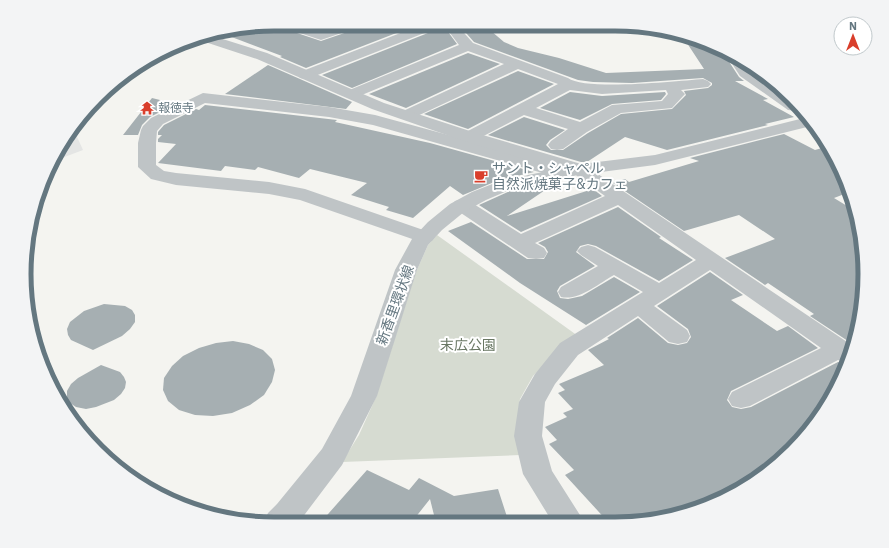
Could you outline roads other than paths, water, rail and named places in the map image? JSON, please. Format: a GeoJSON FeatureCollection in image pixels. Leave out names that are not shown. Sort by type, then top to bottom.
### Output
{"type":"FeatureCollection","features":[{"type":"Feature","properties":{"kind":"street"},"geometry":{"type":"LineString","coordinates":[[306,31],[320,36],[334,31]]}},
{"type":"Feature","properties":{"kind":"street"},"geometry":{"type":"LineString","coordinates":[[305,74],[416,31]]}},
{"type":"Feature","properties":{"kind":"street"},"geometry":{"type":"LineString","coordinates":[[455,31],[468,46],[563,81],[568,85],[602,89],[703,84]]}},
{"type":"Feature","properties":{"kind":"street"},"geometry":{"type":"LineString","coordinates":[[211,39],[262,56],[407,116],[572,171],[619,197],[844,352]]}},
{"type":"Feature","properties":{"kind":"street"},"geometry":{"type":"LineString","coordinates":[[352,94],[468,46]]}},
{"type":"Feature","properties":{"kind":"street"},"geometry":{"type":"LineString","coordinates":[[407,116],[517,64]]}},
{"type":"Feature","properties":{"kind":"street"},"geometry":{"type":"LineString","coordinates":[[741,66],[745,73],[772,89]]}},
{"type":"Feature","properties":{"kind":"street"},"geometry":{"type":"LineString","coordinates":[[470,137],[568,85]]}},
{"type":"Feature","properties":{"kind":"street"},"geometry":{"type":"LineString","coordinates":[[557,145],[581,128],[618,108],[666,105],[677,94],[670,86]]}},
{"type":"Feature","properties":{"kind":"street"},"geometry":{"type":"LineString","coordinates":[[425,237],[304,194],[269,188],[176,179],[158,175],[147,168],[147,143],[149,130],[157,121],[203,98],[329,112],[375,120],[572,171]]}},
{"type":"Feature","properties":{"kind":"street"},"geometry":{"type":"LineString","coordinates":[[523,109],[581,128]]}},
{"type":"Feature","properties":{"kind":"street","name":"新香里環状線"},"geometry":{"type":"LineString","coordinates":[[284,517],[332,457],[364,396],[406,270],[419,243],[435,226],[462,205],[478,196],[507,185],[572,171],[655,160],[805,123]]}},
{"type":"Feature","properties":{"kind":"street"},"geometry":{"type":"LineString","coordinates":[[462,205],[528,248],[619,197]]}},
{"type":"Feature","properties":{"kind":"street"},"geometry":{"type":"LineString","coordinates":[[588,251],[614,266],[649,299],[678,336]]}},
{"type":"Feature","properties":{"kind":"street"},"geometry":{"type":"LineString","coordinates":[[565,517],[538,474],[528,436],[532,402],[544,380],[569,349],[711,260]]}},
{"type":"Feature","properties":{"kind":"street"},"geometry":{"type":"LineString","coordinates":[[569,292],[614,266]]}},
{"type":"Feature","properties":{"kind":"street"},"geometry":{"type":"LineString","coordinates":[[741,399],[844,352]]}},
{"type":"Feature","properties":{"kind":"place","name":"報徳寺"},"geometry":{"type":"Point","coordinates":[147,108]}},
{"type":"Feature","properties":{"kind":"place","name":"サント・シャペル 自然派焼菓子&カフェ"},"geometry":{"type":"Point","coordinates":[481,176]}},
{"type":"Feature","properties":{"kind":"park label","name":"末広公園"},"geometry":{"type":"Point","coordinates":[468,345]}}]}
